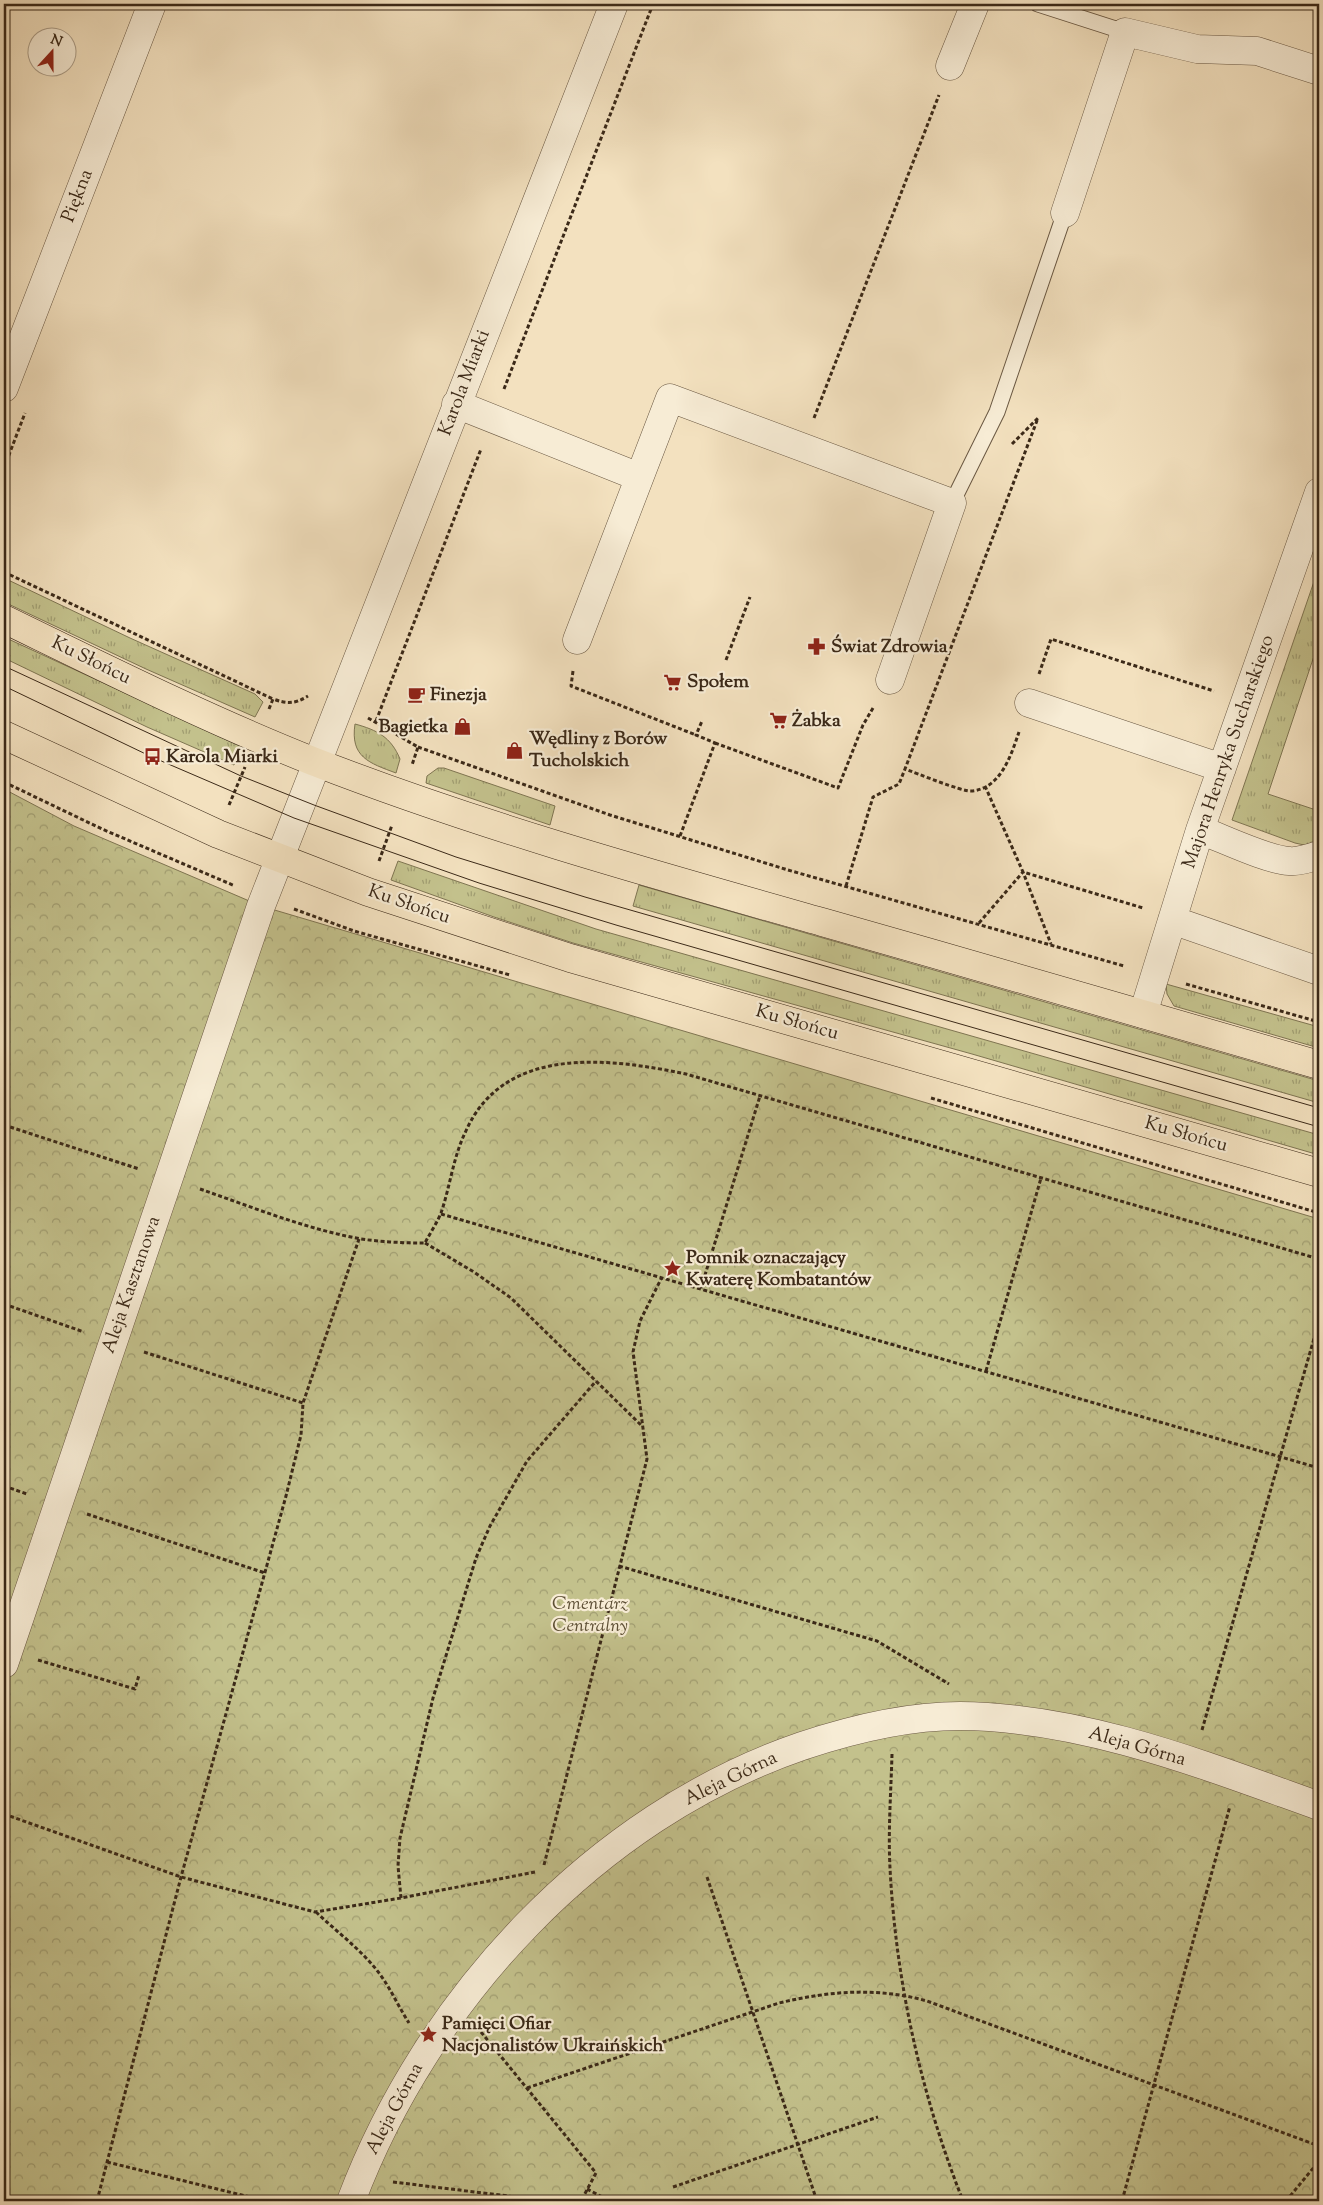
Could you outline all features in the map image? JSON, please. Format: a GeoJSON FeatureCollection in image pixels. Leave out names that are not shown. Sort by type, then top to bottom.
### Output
{"type":"FeatureCollection","features":[{"type":"Feature","properties":{"kind":"main road","name":"Ku Słońcu"},"geometry":{"type":"LineString","coordinates":[[4,620],[248,734],[316,762],[430,804],[590,855],[1319,1065]]}},
{"type":"Feature","properties":{"kind":"main road","name":"Ku Słońcu"},"geometry":{"type":"LineString","coordinates":[[4,735],[196,824],[368,892],[570,958],[1319,1173]]}},
{"type":"Feature","properties":{"kind":"street","name":"Piękna"},"geometry":{"type":"LineString","coordinates":[[4,388],[152,4]]}},
{"type":"Feature","properties":{"kind":"street","name":"Karola Miarki"},"geometry":{"type":"LineString","coordinates":[[316,762],[348,685],[456,404],[614,4]]}},
{"type":"Feature","properties":{"kind":"street"},"geometry":{"type":"LineString","coordinates":[[950,66],[975,4]]}},
{"type":"Feature","properties":{"kind":"street"},"geometry":{"type":"LineString","coordinates":[[1064,217],[1125,32],[1197,49],[1257,51],[1319,71]]}},
{"type":"Feature","properties":{"kind":"street"},"geometry":{"type":"LineString","coordinates":[[577,640],[670,398],[952,503],[890,680]]}},
{"type":"Feature","properties":{"kind":"street"},"geometry":{"type":"LineString","coordinates":[[456,404],[639,477]]}},
{"type":"Feature","properties":{"kind":"street","name":"Majora Henryka Sucharskiego"},"geometry":{"type":"LineString","coordinates":[[1143,1014],[1200,830],[1319,492]]}},
{"type":"Feature","properties":{"kind":"street"},"geometry":{"type":"LineString","coordinates":[[1029,703],[1222,768]]}},
{"type":"Feature","properties":{"kind":"street"},"geometry":{"type":"LineString","coordinates":[[278,858],[316,762]]}},
{"type":"Feature","properties":{"kind":"street"},"geometry":{"type":"LineString","coordinates":[[1200,830],[1269,856],[1288,861],[1319,855]]}},
{"type":"Feature","properties":{"kind":"street","name":"Aleja Kasztanowa"},"geometry":{"type":"LineString","coordinates":[[6,1657],[278,858]]}},
{"type":"Feature","properties":{"kind":"street"},"geometry":{"type":"LineString","coordinates":[[1172,920],[1314,969]]}},
{"type":"Feature","properties":{"kind":"street","name":"Aleja Górna"},"geometry":{"type":"LineString","coordinates":[[356,2190],[384,2125],[427,2051],[502,1952],[571,1883],[658,1818],[740,1770],[775,1756],[860,1728],[893,1722],[959,1716],[1051,1724],[1192,1762],[1319,1806]]}},
{"type":"Feature","properties":{"kind":"lane"},"geometry":{"type":"LineString","coordinates":[[1038,4],[1125,32]]}},
{"type":"Feature","properties":{"kind":"lane"},"geometry":{"type":"LineString","coordinates":[[952,503],[997,412],[1064,217]]}},
{"type":"Feature","properties":{"kind":"path"},"geometry":{"type":"LineString","coordinates":[[376,721],[653,4]]}},
{"type":"Feature","properties":{"kind":"path"},"geometry":{"type":"LineString","coordinates":[[802,448],[936,102]]}},
{"type":"Feature","properties":{"kind":"path"},"geometry":{"type":"LineString","coordinates":[[846,886],[873,797],[900,784],[1038,418],[1005,451]]}},
{"type":"Feature","properties":{"kind":"path"},"geometry":{"type":"LineString","coordinates":[[4,572],[273,699],[287,704],[300,702],[309,696],[314,698]]}},
{"type":"Feature","properties":{"kind":"path"},"geometry":{"type":"LineString","coordinates":[[726,660],[750,597]]}},
{"type":"Feature","properties":{"kind":"path"},"geometry":{"type":"LineString","coordinates":[[905,769],[970,792],[985,786],[1001,774],[1010,756],[1051,639],[1246,701]]}},
{"type":"Feature","properties":{"kind":"path"},"geometry":{"type":"LineString","coordinates":[[577,640],[571,686],[715,743],[838,788],[862,725],[890,680]]}},
{"type":"Feature","properties":{"kind":"path"},"geometry":{"type":"LineString","coordinates":[[267,712],[273,699]]}},
{"type":"Feature","properties":{"kind":"path"},"geometry":{"type":"LineString","coordinates":[[367,718],[376,721],[418,747],[610,815],[846,886],[1129,967]]}},
{"type":"Feature","properties":{"kind":"path"},"geometry":{"type":"LineString","coordinates":[[696,735],[702,721]]}},
{"type":"Feature","properties":{"kind":"path"},"geometry":{"type":"LineString","coordinates":[[680,836],[715,743]]}},
{"type":"Feature","properties":{"kind":"path"},"geometry":{"type":"LineString","coordinates":[[411,769],[418,747]]}},
{"type":"Feature","properties":{"kind":"path"},"geometry":{"type":"LineString","coordinates":[[227,811],[246,764]]}},
{"type":"Feature","properties":{"kind":"path"},"geometry":{"type":"LineString","coordinates":[[4,782],[262,902],[354,931],[514,976]]}},
{"type":"Feature","properties":{"kind":"path"},"geometry":{"type":"LineString","coordinates":[[985,786],[1023,872],[1052,945]]}},
{"type":"Feature","properties":{"kind":"path"},"geometry":{"type":"LineString","coordinates":[[377,866],[393,821]]}},
{"type":"Feature","properties":{"kind":"path"},"geometry":{"type":"LineString","coordinates":[[1023,872],[1147,909]]}},
{"type":"Feature","properties":{"kind":"path"},"geometry":{"type":"LineString","coordinates":[[979,924],[1023,872]]}},
{"type":"Feature","properties":{"kind":"path"},"geometry":{"type":"LineString","coordinates":[[1185,984],[1319,1022]]}},
{"type":"Feature","properties":{"kind":"path"},"geometry":{"type":"LineString","coordinates":[[425,1243],[441,1214],[464,1134],[473,1115],[485,1098],[526,1073],[551,1065],[610,1061],[686,1074],[1319,1259]]}},
{"type":"Feature","properties":{"kind":"path"},"geometry":{"type":"LineString","coordinates":[[701,1288],[760,1096]]}},
{"type":"Feature","properties":{"kind":"path"},"geometry":{"type":"LineString","coordinates":[[927,1097],[1319,1213]]}},
{"type":"Feature","properties":{"kind":"path"},"geometry":{"type":"LineString","coordinates":[[4,1125],[301,1223],[360,1238],[393,1243],[425,1243],[474,1272],[511,1298],[643,1427]]}},
{"type":"Feature","properties":{"kind":"path"},"geometry":{"type":"LineString","coordinates":[[986,1371],[1040,1178]]}},
{"type":"Feature","properties":{"kind":"path"},"geometry":{"type":"LineString","coordinates":[[441,1214],[1319,1468]]}},
{"type":"Feature","properties":{"kind":"path"},"geometry":{"type":"LineString","coordinates":[[96,2201],[181,1877],[265,1573],[300,1435],[304,1403],[360,1238]]}},
{"type":"Feature","properties":{"kind":"path"},"geometry":{"type":"LineString","coordinates":[[4,1814],[181,1877],[315,1912],[401,1898],[542,1871],[647,1458],[633,1352],[640,1321],[662,1277]]}},
{"type":"Feature","properties":{"kind":"path"},"geometry":{"type":"LineString","coordinates":[[4,1304],[304,1403]]}},
{"type":"Feature","properties":{"kind":"path"},"geometry":{"type":"LineString","coordinates":[[1192,1762],[1319,1321]]}},
{"type":"Feature","properties":{"kind":"path"},"geometry":{"type":"LineString","coordinates":[[401,1898],[398,1866],[400,1838],[433,1698],[476,1558],[494,1518],[527,1461],[596,1381]]}},
{"type":"Feature","properties":{"kind":"path"},"geometry":{"type":"LineString","coordinates":[[4,1486],[265,1573]]}},
{"type":"Feature","properties":{"kind":"path"},"geometry":{"type":"LineString","coordinates":[[619,1566],[877,1641],[950,1684]]}},
{"type":"Feature","properties":{"kind":"path"},"geometry":{"type":"LineString","coordinates":[[6,1657],[135,1689],[140,1675]]}},
{"type":"Feature","properties":{"kind":"path"},"geometry":{"type":"LineString","coordinates":[[893,1722],[890,1869],[903,1995],[931,2110],[963,2201]]}},
{"type":"Feature","properties":{"kind":"path"},"geometry":{"type":"LineString","coordinates":[[1122,2201],[1238,1777]]}},
{"type":"Feature","properties":{"kind":"path"},"geometry":{"type":"LineString","coordinates":[[707,1877],[816,2201]]}},
{"type":"Feature","properties":{"kind":"path"},"geometry":{"type":"LineString","coordinates":[[315,1912],[373,1966],[384,1980],[427,2051]]}},
{"type":"Feature","properties":{"kind":"path"},"geometry":{"type":"LineString","coordinates":[[527,2088],[752,2011],[800,1998],[864,1991],[903,1995],[927,2001],[1319,2146]]}},
{"type":"Feature","properties":{"kind":"path"},"geometry":{"type":"LineString","coordinates":[[460,2005],[596,2173],[581,2201]]}},
{"type":"Feature","properties":{"kind":"path"},"geometry":{"type":"LineString","coordinates":[[672,2187],[878,2117]]}},
{"type":"Feature","properties":{"kind":"path"},"geometry":{"type":"LineString","coordinates":[[1286,2201],[1319,2161]]}},
{"type":"Feature","properties":{"kind":"path"},"geometry":{"type":"LineString","coordinates":[[107,2162],[266,2201]]}},
{"type":"Feature","properties":{"kind":"path"},"geometry":{"type":"LineString","coordinates":[[587,2189],[610,2201]]}},
{"type":"Feature","properties":{"kind":"path"},"geometry":{"type":"LineString","coordinates":[[356,2190],[549,2201]]}},
{"type":"Feature","properties":{"kind":"green space"},"geometry":{"type":"Polygon","coordinates":[[[1319,567],[1319,641],[1268,794],[1319,811],[1319,841],[1304,845],[1232,820],[1319,567]]]}},
{"type":"Feature","properties":{"kind":"green space"},"geometry":{"type":"Polygon","coordinates":[[[4,578],[130,638],[255,694],[263,702],[255,717],[146,669],[4,602],[4,578]]]}},
{"type":"Feature","properties":{"kind":"green space"},"geometry":{"type":"Polygon","coordinates":[[[4,637],[242,747],[234,765],[147,727],[4,658],[4,637]]]}},
{"type":"Feature","properties":{"kind":"green space"},"geometry":{"type":"Polygon","coordinates":[[[355,724],[377,732],[388,740],[400,759],[396,773],[378,766],[363,757],[356,744],[354,735],[355,724]]]}},
{"type":"Feature","properties":{"kind":"green space"},"geometry":{"type":"Polygon","coordinates":[[[438,768],[444,768],[555,806],[550,825],[426,783],[427,776],[438,768]]]}},
{"type":"Feature","properties":{"kind":"green space","name":"Cmentarz Centralny"},"geometry":{"type":"Polygon","coordinates":[[[4,789],[74,826],[261,906],[1319,1219],[1319,2201],[4,2201],[4,789]]]}},
{"type":"Feature","properties":{"kind":"green space"},"geometry":{"type":"Polygon","coordinates":[[[398,861],[596,929],[1319,1135],[1319,1155],[972,1054],[573,943],[391,880],[398,861]]]}},
{"type":"Feature","properties":{"kind":"green space"},"geometry":{"type":"Polygon","coordinates":[[[639,885],[1319,1081],[1319,1103],[633,906],[639,885]]]}},
{"type":"Feature","properties":{"kind":"green space"},"geometry":{"type":"Polygon","coordinates":[[[1166,984],[1319,1027],[1319,1048],[1174,1006],[1167,994],[1166,984]]]}},
{"type":"Feature","properties":{"kind":"tram line"},"geometry":{"type":"LineString","coordinates":[[4,666],[241,776],[456,857],[585,897],[1319,1108]]}},
{"type":"Feature","properties":{"kind":"tram line"},"geometry":{"type":"LineString","coordinates":[[4,686],[152,757],[294,818],[479,883],[616,925],[1319,1127]]}},
{"type":"Feature","properties":{"kind":"place","name":"Świat Zdrowia"},"geometry":{"type":"Point","coordinates":[817,647]}},
{"type":"Feature","properties":{"kind":"place","name":"Społem"},"geometry":{"type":"Point","coordinates":[673,682]}},
{"type":"Feature","properties":{"kind":"place","name":"Finezja"},"geometry":{"type":"Point","coordinates":[416,695]}},
{"type":"Feature","properties":{"kind":"place","name":"Żabka"},"geometry":{"type":"Point","coordinates":[778,721]}},
{"type":"Feature","properties":{"kind":"place","name":"Bagietka"},"geometry":{"type":"Point","coordinates":[462,727]}},
{"type":"Feature","properties":{"kind":"place","name":"Wędliny z Borów Tucholskich"},"geometry":{"type":"Point","coordinates":[515,750]}},
{"type":"Feature","properties":{"kind":"place","name":"Karola Miarki"},"geometry":{"type":"Point","coordinates":[152,757]}},
{"type":"Feature","properties":{"kind":"place","name":"Pomnik oznaczający Kwaterę Kombatantów"},"geometry":{"type":"Point","coordinates":[672,1269]}},
{"type":"Feature","properties":{"kind":"place","name":"Pamięci Ofiar Nacjonalistów Ukraińskich"},"geometry":{"type":"Point","coordinates":[428,2035]}}]}
